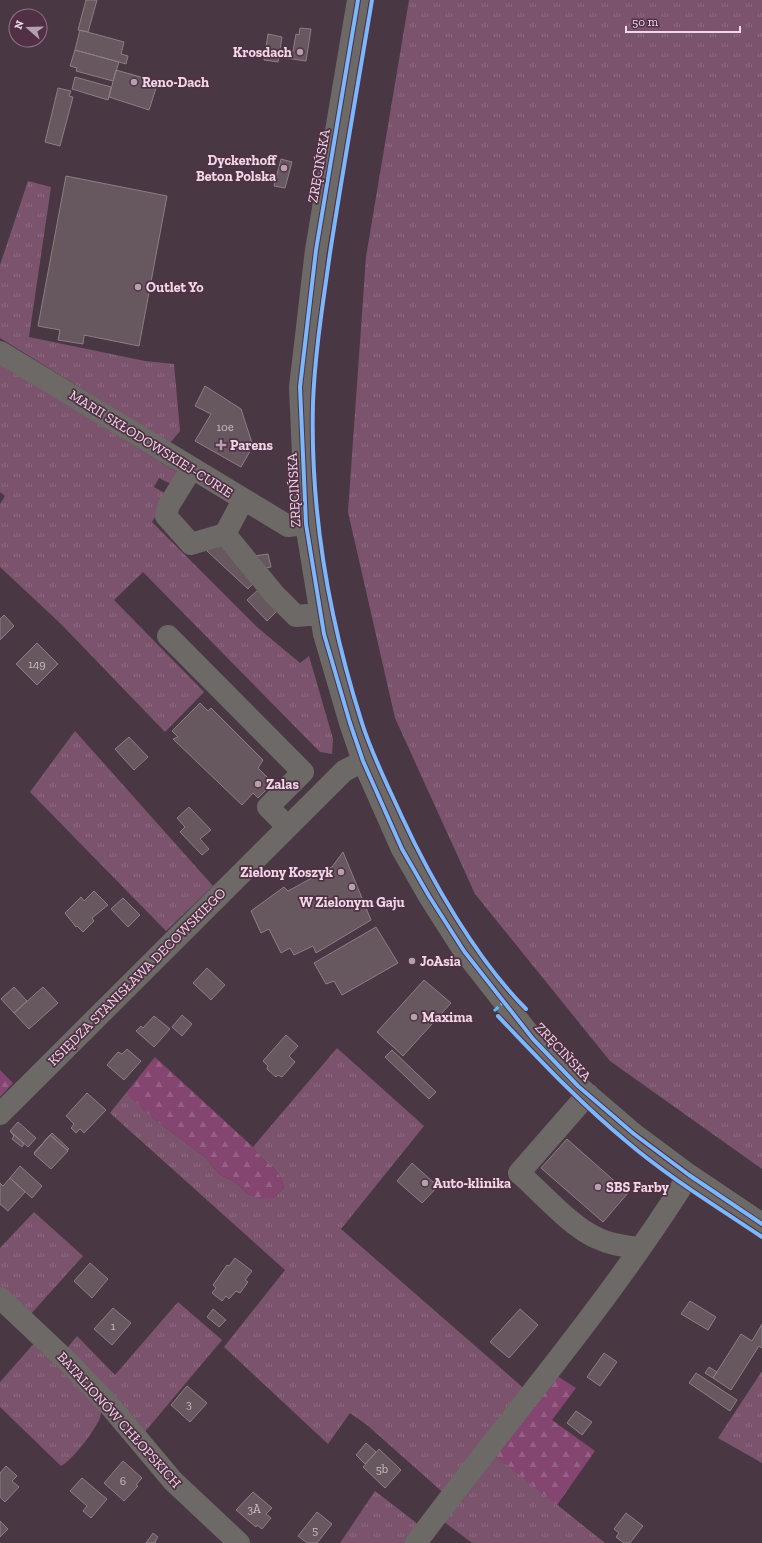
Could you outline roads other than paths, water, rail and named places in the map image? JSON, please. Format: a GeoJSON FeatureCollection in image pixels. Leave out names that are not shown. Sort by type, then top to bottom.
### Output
{"type":"FeatureCollection","features":[{"type":"Feature","properties":{"kind":"street","name":"ZRĘCIŃSKA"},"geometry":{"type":"LineString","coordinates":[[358,0],[316,250],[300,387],[306,524],[320,614],[337,685],[363,761],[402,849],[464,951],[533,1039],[588,1094],[634,1134],[689,1175],[762,1224]]}},
{"type":"Feature","properties":{"kind":"street","name":"MARII SKŁODOWSKIEJ-CURIE"},"geometry":{"type":"LineString","coordinates":[[0,352],[288,526],[306,524]]}},
{"type":"Feature","properties":{"kind":"street"},"geometry":{"type":"LineString","coordinates":[[192,468],[168,506],[166,516],[191,544],[225,534],[243,500]]}},
{"type":"Feature","properties":{"kind":"street"},"geometry":{"type":"LineString","coordinates":[[225,534],[274,594],[296,616],[320,614]]}},
{"type":"Feature","properties":{"kind":"street"},"geometry":{"type":"LineString","coordinates":[[168,636],[302,772],[268,807],[288,826]]}},
{"type":"Feature","properties":{"kind":"street","name":"KSIĘDZA STANISŁAWA DECOWSKIEGO"},"geometry":{"type":"LineString","coordinates":[[0,1114],[344,771],[363,761]]}},
{"type":"Feature","properties":{"kind":"street"},"geometry":{"type":"LineString","coordinates":[[588,1094],[519,1172],[578,1226],[596,1238],[616,1245],[639,1248]]}},
{"type":"Feature","properties":{"kind":"street"},"geometry":{"type":"LineString","coordinates":[[416,1543],[456,1489],[578,1334],[689,1175]]}},
{"type":"Feature","properties":{"kind":"street","name":"BATALIONÓW CHŁOPSKICH"},"geometry":{"type":"LineString","coordinates":[[0,1298],[70,1364],[110,1406],[173,1481],[239,1543]]}},
{"type":"Feature","properties":{"kind":"place","name":"Krosdach"},"geometry":{"type":"Point","coordinates":[300,52]}},
{"type":"Feature","properties":{"kind":"place","name":"Reno-Dach"},"geometry":{"type":"Point","coordinates":[134,82]}},
{"type":"Feature","properties":{"kind":"place","name":"Dyckerhoff Beton Polska"},"geometry":{"type":"Point","coordinates":[284,168]}},
{"type":"Feature","properties":{"kind":"place","name":"Outlet Yo"},"geometry":{"type":"Point","coordinates":[138,287]}},
{"type":"Feature","properties":{"kind":"place","name":"Parens"},"geometry":{"type":"Point","coordinates":[221,445]}},
{"type":"Feature","properties":{"kind":"place","name":"Zalas"},"geometry":{"type":"Point","coordinates":[258,784]}},
{"type":"Feature","properties":{"kind":"place","name":"Zielony Koszyk"},"geometry":{"type":"Point","coordinates":[341,872]}},
{"type":"Feature","properties":{"kind":"place","name":"W Zielonym Gaju"},"geometry":{"type":"Point","coordinates":[352,887]}},
{"type":"Feature","properties":{"kind":"place","name":"JoAsia"},"geometry":{"type":"Point","coordinates":[412,961]}},
{"type":"Feature","properties":{"kind":"place","name":"Maxima"},"geometry":{"type":"Point","coordinates":[414,1017]}},
{"type":"Feature","properties":{"kind":"place","name":"Auto-klinika"},"geometry":{"type":"Point","coordinates":[425,1183]}},
{"type":"Feature","properties":{"kind":"place","name":"SBS Farby"},"geometry":{"type":"Point","coordinates":[598,1187]}}]}
